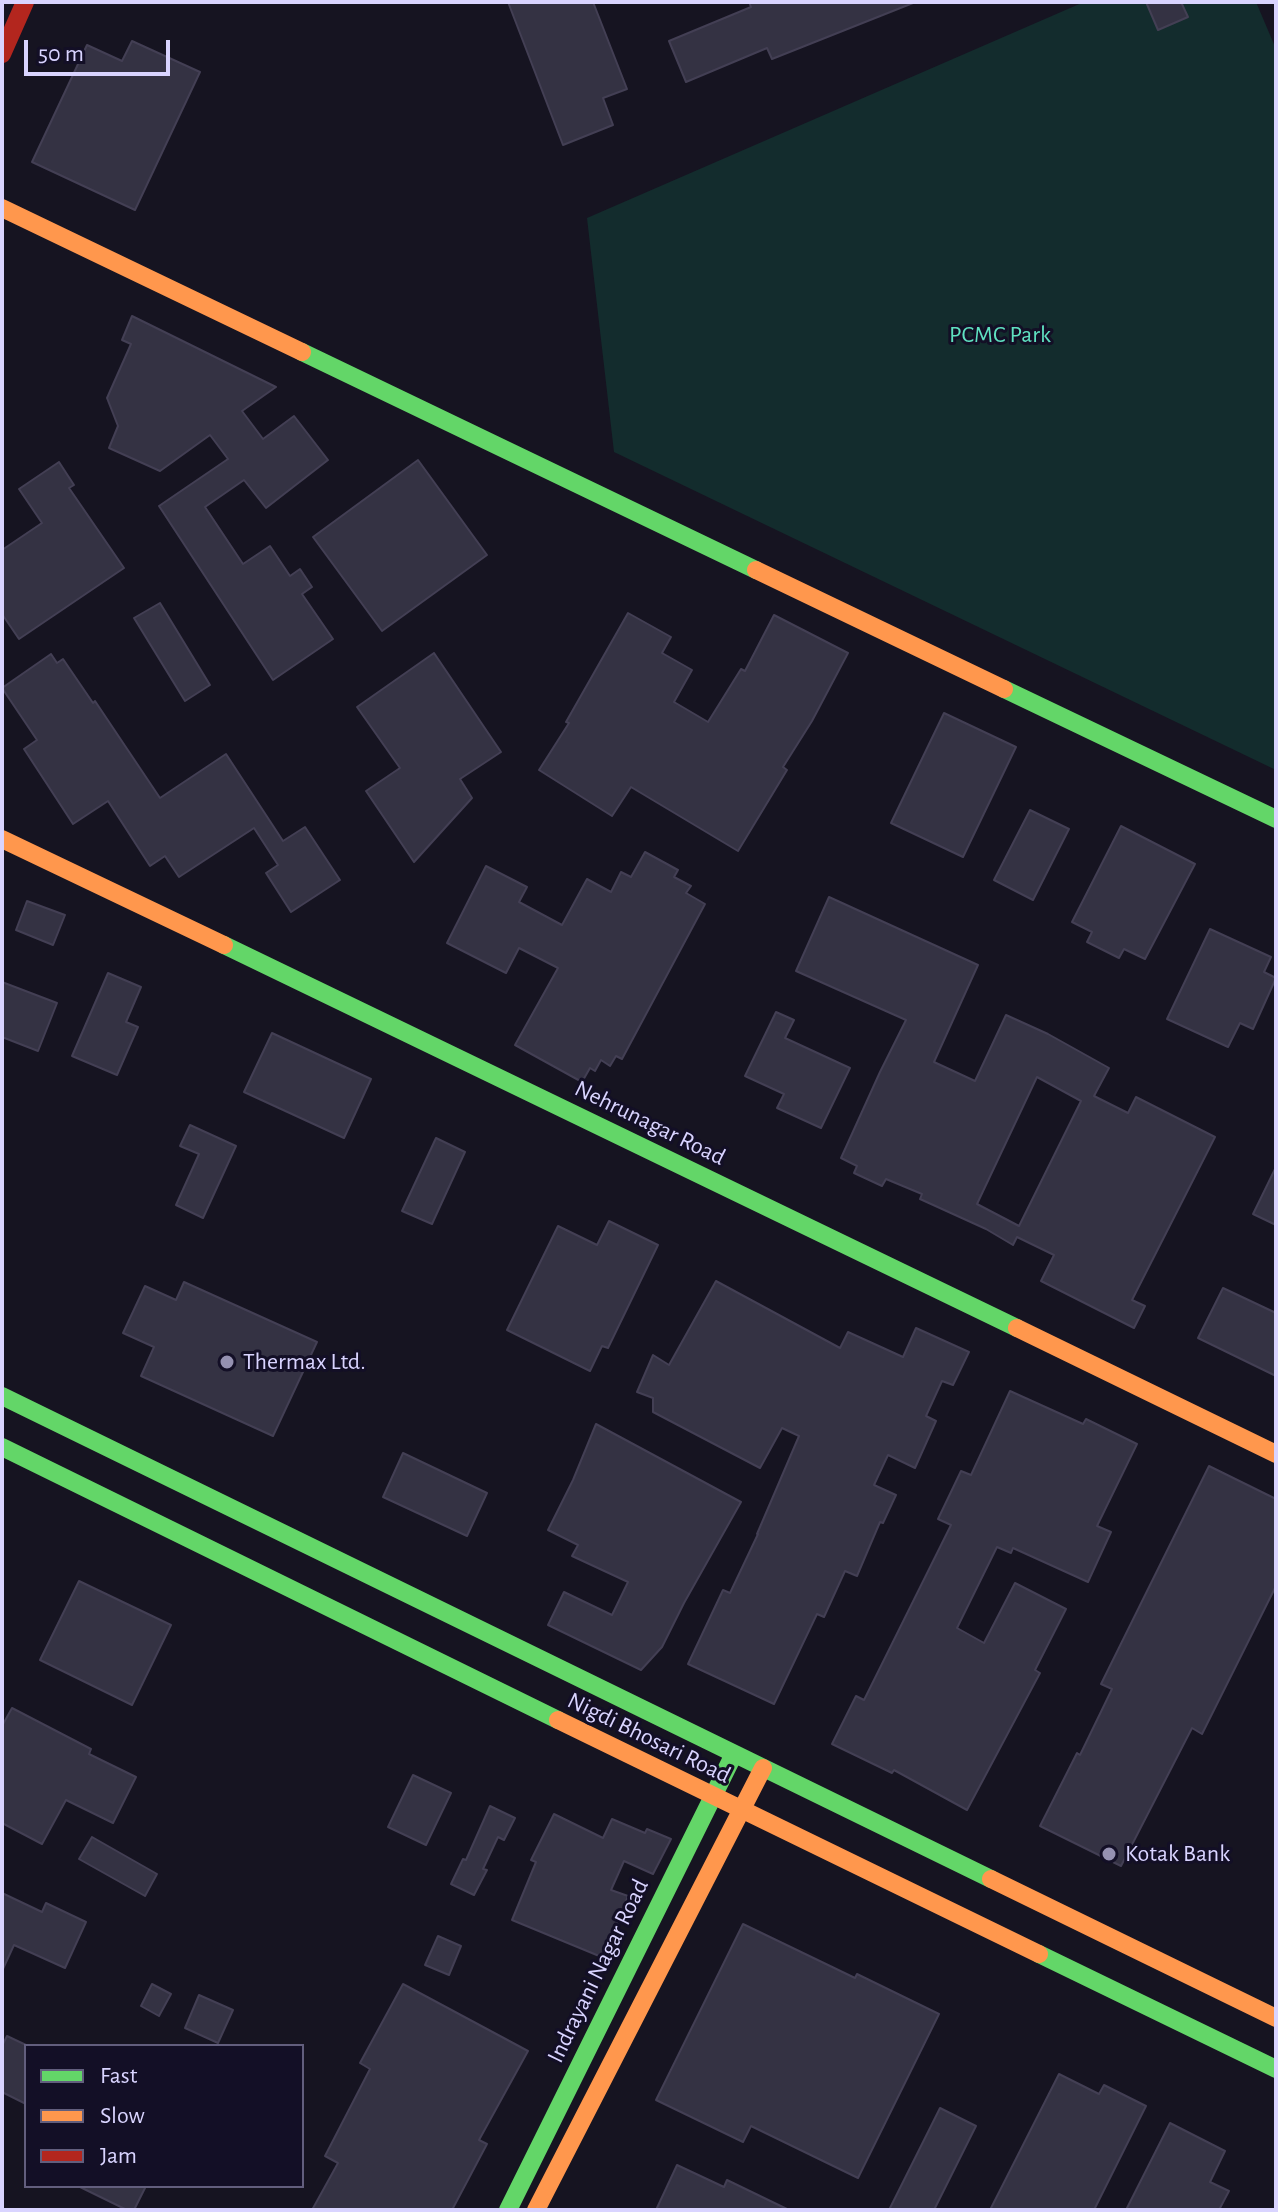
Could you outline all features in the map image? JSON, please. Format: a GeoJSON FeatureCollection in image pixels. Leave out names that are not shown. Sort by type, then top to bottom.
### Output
{"type":"FeatureCollection","features":[{"type":"Feature","properties":{"kind":"main road"},"geometry":{"type":"LineString","coordinates":[[2,54],[25,2]]}},
{"type":"Feature","properties":{"kind":"main road"},"geometry":{"type":"LineString","coordinates":[[2,208],[1276,819]]}},
{"type":"Feature","properties":{"kind":"main road","name":"Nehrunagar Road"},"geometry":{"type":"LineString","coordinates":[[2,839],[638,1143],[1276,1454]]}},
{"type":"Feature","properties":{"kind":"main road","name":"Nigdi Bhosari Road"},"geometry":{"type":"LineString","coordinates":[[2,1396],[1276,2018]]}},
{"type":"Feature","properties":{"kind":"main road","name":"Nigdi Bhosari Road"},"geometry":{"type":"LineString","coordinates":[[2,1447],[1276,2069]]}},
{"type":"Feature","properties":{"kind":"main road","name":"Indrayani Nagar Road"},"geometry":{"type":"LineString","coordinates":[[508,2210],[734,1754]]}},
{"type":"Feature","properties":{"kind":"main road"},"geometry":{"type":"LineString","coordinates":[[536,2210],[763,1768]]}},
{"type":"Feature","properties":{"kind":"green space","name":"PCMC Park"},"geometry":{"type":"Polygon","coordinates":[[[1084,2],[1256,2],[1276,49],[1276,770],[614,452],[587,218],[1084,2]]]}},
{"type":"Feature","properties":{"kind":"building"},"geometry":{"type":"Polygon","coordinates":[[[508,2],[593,2],[627,89],[603,98],[613,125],[563,145],[508,2]]]}},
{"type":"Feature","properties":{"kind":"building"},"geometry":{"type":"Polygon","coordinates":[[[749,2],[913,3],[772,59],[767,48],[686,82],[669,41],[751,7],[749,2]]]}},
{"type":"Feature","properties":{"kind":"building"},"geometry":{"type":"Polygon","coordinates":[[[1146,2],[1181,2],[1188,17],[1158,30],[1146,2]]]}},
{"type":"Feature","properties":{"kind":"building"},"geometry":{"type":"Polygon","coordinates":[[[132,41],[200,72],[135,210],[32,162],[87,45],[122,61],[132,41]]]}},
{"type":"Feature","properties":{"kind":"building"},"geometry":{"type":"Polygon","coordinates":[[[132,316],[276,387],[242,411],[263,439],[294,416],[328,460],[266,508],[244,480],[205,507],[243,564],[270,546],[290,576],[300,569],[312,587],[302,594],[333,639],[273,680],[159,506],[228,459],[210,435],[160,471],[109,448],[118,426],[107,398],[131,344],[122,340],[132,316]]]}},
{"type":"Feature","properties":{"kind":"building"},"geometry":{"type":"Polygon","coordinates":[[[418,460],[487,555],[382,631],[313,537],[418,460]]]}},
{"type":"Feature","properties":{"kind":"building"},"geometry":{"type":"Polygon","coordinates":[[[59,462],[74,485],[69,488],[124,568],[19,639],[2,614],[2,550],[42,523],[19,489],[59,462]]]}},
{"type":"Feature","properties":{"kind":"building"},"geometry":{"type":"Polygon","coordinates":[[[160,603],[210,685],[185,701],[134,618],[160,603]]]}},
{"type":"Feature","properties":{"kind":"building"},"geometry":{"type":"Polygon","coordinates":[[[628,613],[671,637],[662,653],[692,670],[674,702],[708,722],[741,669],[745,671],[774,615],[848,653],[812,721],[783,767],[787,770],[738,851],[631,787],[612,816],[539,770],[569,723],[566,722],[628,613]]]}},
{"type":"Feature","properties":{"kind":"building"},"geometry":{"type":"Polygon","coordinates":[[[434,653],[501,752],[460,779],[472,798],[414,862],[366,791],[400,768],[357,707],[434,653]]]}},
{"type":"Feature","properties":{"kind":"building"},"geometry":{"type":"Polygon","coordinates":[[[51,654],[57,663],[63,659],[93,703],[95,701],[160,798],[226,754],[283,841],[305,827],[340,880],[291,912],[266,873],[278,865],[254,828],[179,877],[165,856],[150,866],[108,801],[73,824],[24,749],[37,740],[2,688],[51,654]]]}},
{"type":"Feature","properties":{"kind":"building"},"geometry":{"type":"Polygon","coordinates":[[[944,713],[1016,747],[963,857],[891,823],[944,713]]]}},
{"type":"Feature","properties":{"kind":"building"},"geometry":{"type":"Polygon","coordinates":[[[1030,810],[1069,829],[1033,900],[994,880],[1030,810]]]}},
{"type":"Feature","properties":{"kind":"building"},"geometry":{"type":"Polygon","coordinates":[[[1121,826],[1195,864],[1145,959],[1124,949],[1119,958],[1087,942],[1092,932],[1072,922],[1121,826]]]}},
{"type":"Feature","properties":{"kind":"building"},"geometry":{"type":"Polygon","coordinates":[[[645,852],[678,870],[674,877],[691,886],[686,893],[705,904],[622,1059],[616,1056],[610,1066],[601,1060],[595,1071],[590,1068],[582,1082],[515,1045],[558,968],[519,948],[506,973],[447,943],[486,866],[527,887],[519,902],[562,925],[587,879],[611,892],[621,872],[631,877],[645,852]]]}},
{"type":"Feature","properties":{"kind":"building"},"geometry":{"type":"Polygon","coordinates":[[[829,897],[978,965],[934,1062],[975,1081],[1006,1015],[1109,1068],[1094,1096],[1128,1113],[1136,1097],[1215,1137],[1132,1300],[1145,1306],[1134,1328],[1041,1281],[1054,1255],[1017,1237],[1013,1245],[920,1199],[922,1194],[886,1179],[882,1186],[854,1173],[857,1166],[841,1158],[906,1020],[796,971],[829,897]],[[1037,1077],[977,1204],[1019,1226],[1081,1101],[1037,1077]]]}},
{"type":"Feature","properties":{"kind":"building"},"geometry":{"type":"Polygon","coordinates":[[[27,901],[65,915],[53,945],[16,930],[27,901]]]}},
{"type":"Feature","properties":{"kind":"building"},"geometry":{"type":"Polygon","coordinates":[[[1210,929],[1271,957],[1264,972],[1276,978],[1253,1029],[1240,1023],[1228,1047],[1167,1019],[1210,929]]]}},
{"type":"Feature","properties":{"kind":"building"},"geometry":{"type":"Polygon","coordinates":[[[108,973],[141,987],[126,1022],[138,1027],[117,1075],[72,1056],[108,973]]]}},
{"type":"Feature","properties":{"kind":"building"},"geometry":{"type":"Polygon","coordinates":[[[2,982],[57,1003],[38,1051],[2,1037],[2,982]]]}},
{"type":"Feature","properties":{"kind":"building"},"geometry":{"type":"Polygon","coordinates":[[[776,1012],[794,1020],[785,1038],[850,1068],[821,1128],[777,1108],[784,1094],[745,1076],[776,1012]]]}},
{"type":"Feature","properties":{"kind":"building"},"geometry":{"type":"Polygon","coordinates":[[[272,1033],[371,1079],[344,1138],[244,1092],[272,1033]]]}},
{"type":"Feature","properties":{"kind":"building"},"geometry":{"type":"Polygon","coordinates":[[[190,1125],[236,1146],[203,1218],[176,1205],[199,1154],[180,1146],[190,1125]]]}},
{"type":"Feature","properties":{"kind":"building"},"geometry":{"type":"Polygon","coordinates":[[[436,1138],[465,1152],[432,1224],[402,1211],[436,1138]]]}},
{"type":"Feature","properties":{"kind":"building"},"geometry":{"type":"Polygon","coordinates":[[[1276,1167],[1276,1225],[1253,1214],[1276,1167]]]}},
{"type":"Feature","properties":{"kind":"building"},"geometry":{"type":"Polygon","coordinates":[[[609,1221],[658,1245],[608,1348],[602,1346],[590,1371],[507,1330],[558,1226],[597,1245],[609,1221]]]}},
{"type":"Feature","properties":{"kind":"building"},"geometry":{"type":"Polygon","coordinates":[[[716,1281],[840,1348],[848,1332],[903,1357],[916,1328],[969,1352],[953,1385],[942,1381],[926,1416],[936,1421],[915,1468],[888,1455],[874,1485],[896,1495],[883,1523],[880,1522],[857,1576],[845,1571],[824,1617],[817,1614],[774,1704],[688,1664],[723,1590],[730,1593],[799,1436],[782,1428],[760,1468],[653,1412],[653,1398],[637,1392],[653,1355],[669,1365],[716,1281]]]}},
{"type":"Feature","properties":{"kind":"building","name":"Thermax Ltd."},"geometry":{"type":"Polygon","coordinates":[[[184,1282],[317,1342],[273,1436],[141,1376],[154,1347],[123,1333],[145,1286],[176,1300],[184,1282]]]}},
{"type":"Feature","properties":{"kind":"building"},"geometry":{"type":"Polygon","coordinates":[[[1223,1288],[1276,1313],[1276,1376],[1198,1338],[1223,1288]]]}},
{"type":"Feature","properties":{"kind":"building"},"geometry":{"type":"Polygon","coordinates":[[[1010,1391],[1083,1424],[1086,1419],[1137,1444],[1097,1526],[1111,1532],[1088,1582],[1013,1548],[1011,1553],[997,1547],[957,1628],[984,1643],[1015,1583],[1066,1609],[1035,1670],[1040,1673],[967,1810],[894,1770],[892,1773],[832,1744],[856,1696],[864,1700],[951,1525],[938,1519],[961,1471],[971,1475],[1010,1391]]]}},
{"type":"Feature","properties":{"kind":"building"},"geometry":{"type":"Polygon","coordinates":[[[596,1424],[741,1502],[662,1647],[641,1670],[548,1625],[564,1592],[612,1615],[628,1582],[572,1556],[578,1545],[548,1530],[596,1424]]]}},
{"type":"Feature","properties":{"kind":"building"},"geometry":{"type":"Polygon","coordinates":[[[403,1453],[487,1493],[467,1536],[383,1497],[403,1453]]]}},
{"type":"Feature","properties":{"kind":"building"},"geometry":{"type":"Polygon","coordinates":[[[1209,1466],[1276,1499],[1276,1586],[1202,1734],[1192,1728],[1121,1866],[1040,1826],[1112,1689],[1101,1684],[1209,1466]]]}},
{"type":"Feature","properties":{"kind":"building"},"geometry":{"type":"Polygon","coordinates":[[[79,1581],[171,1625],[132,1705],[40,1660],[79,1581]]]}},
{"type":"Feature","properties":{"kind":"building"},"geometry":{"type":"Polygon","coordinates":[[[12,1708],[91,1749],[89,1754],[136,1777],[113,1823],[66,1800],[42,1844],[2,1823],[2,1726],[12,1708]]]}},
{"type":"Feature","properties":{"kind":"building"},"geometry":{"type":"Polygon","coordinates":[[[413,1775],[451,1793],[426,1845],[388,1827],[413,1775]]]}},
{"type":"Feature","properties":{"kind":"building"},"geometry":{"type":"Polygon","coordinates":[[[490,1806],[515,1818],[504,1840],[498,1837],[483,1869],[487,1870],[474,1895],[451,1884],[463,1859],[466,1860],[490,1806]]]}},
{"type":"Feature","properties":{"kind":"building"},"geometry":{"type":"Polygon","coordinates":[[[554,1814],[603,1838],[612,1819],[645,1833],[647,1829],[671,1839],[653,1874],[624,1861],[611,1890],[628,1896],[604,1958],[512,1920],[536,1862],[531,1860],[554,1814]]]}},
{"type":"Feature","properties":{"kind":"building"},"geometry":{"type":"Polygon","coordinates":[[[92,1837],[157,1874],[145,1896],[79,1859],[92,1837]]]}},
{"type":"Feature","properties":{"kind":"building"},"geometry":{"type":"Polygon","coordinates":[[[2,1893],[42,1912],[46,1903],[86,1922],[65,1968],[14,1945],[2,1971],[2,1893]]]}},
{"type":"Feature","properties":{"kind":"building"},"geometry":{"type":"Polygon","coordinates":[[[743,1924],[939,2014],[858,2178],[751,2126],[743,2142],[656,2100],[743,1924]]]}},
{"type":"Feature","properties":{"kind":"building"},"geometry":{"type":"Polygon","coordinates":[[[438,1936],[461,1946],[449,1975],[425,1965],[438,1936]]]}},
{"type":"Feature","properties":{"kind":"building"},"geometry":{"type":"Polygon","coordinates":[[[152,1984],[171,1994],[159,2016],[141,2006],[152,1984]]]}},
{"type":"Feature","properties":{"kind":"building"},"geometry":{"type":"Polygon","coordinates":[[[403,1984],[528,2051],[479,2140],[487,2144],[452,2210],[312,2210],[338,2163],[325,2156],[370,2069],[360,2063],[403,1984]]]}},
{"type":"Feature","properties":{"kind":"building"},"geometry":{"type":"Polygon","coordinates":[[[199,1995],[233,2010],[218,2043],[185,2028],[199,1995]]]}},
{"type":"Feature","properties":{"kind":"building"},"geometry":{"type":"Polygon","coordinates":[[[7,2036],[24,2044],[24,2103],[2,2092],[2,2046],[7,2036]]]}},
{"type":"Feature","properties":{"kind":"building"},"geometry":{"type":"Polygon","coordinates":[[[1059,2074],[1099,2094],[1104,2085],[1146,2106],[1094,2210],[990,2210],[1059,2074]]]}},
{"type":"Feature","properties":{"kind":"building"},"geometry":{"type":"Polygon","coordinates":[[[940,2108],[976,2126],[934,2210],[889,2210],[940,2108]]]}},
{"type":"Feature","properties":{"kind":"building"},"geometry":{"type":"Polygon","coordinates":[[[1170,2123],[1225,2151],[1210,2182],[1229,2191],[1219,2210],[1126,2210],[1170,2123]]]}},
{"type":"Feature","properties":{"kind":"building"},"geometry":{"type":"Polygon","coordinates":[[[677,2165],[724,2187],[727,2180],[789,2210],[656,2210],[677,2165]]]}},
{"type":"Feature","properties":{"kind":"building"},"geometry":{"type":"Polygon","coordinates":[[[82,2188],[145,2188],[134,2210],[127,2210],[82,2188]]]}},
{"type":"Feature","properties":{"kind":"traffic: fast"},"geometry":{"type":"LineString","coordinates":[[302,352],[756,570]]}},
{"type":"Feature","properties":{"kind":"traffic: fast"},"geometry":{"type":"LineString","coordinates":[[1004,689],[1276,819]]}},
{"type":"Feature","properties":{"kind":"traffic: fast"},"geometry":{"type":"LineString","coordinates":[[224,945],[1017,1328]]}},
{"type":"Feature","properties":{"kind":"traffic: fast"},"geometry":{"type":"LineString","coordinates":[[2,1396],[991,1879]]}},
{"type":"Feature","properties":{"kind":"traffic: fast"},"geometry":{"type":"LineString","coordinates":[[2,1447],[558,1720]]}},
{"type":"Feature","properties":{"kind":"traffic: fast"},"geometry":{"type":"LineString","coordinates":[[508,2210],[734,1754]]}},
{"type":"Feature","properties":{"kind":"traffic: fast"},"geometry":{"type":"LineString","coordinates":[[1039,1954],[1276,2069]]}},
{"type":"Feature","properties":{"kind":"traffic: slow"},"geometry":{"type":"LineString","coordinates":[[2,208],[302,352]]}},
{"type":"Feature","properties":{"kind":"traffic: slow"},"geometry":{"type":"LineString","coordinates":[[756,570],[1004,689]]}},
{"type":"Feature","properties":{"kind":"traffic: slow"},"geometry":{"type":"LineString","coordinates":[[2,839],[224,945]]}},
{"type":"Feature","properties":{"kind":"traffic: slow"},"geometry":{"type":"LineString","coordinates":[[1017,1328],[1276,1454]]}},
{"type":"Feature","properties":{"kind":"traffic: slow"},"geometry":{"type":"LineString","coordinates":[[558,1720],[1039,1954]]}},
{"type":"Feature","properties":{"kind":"traffic: slow"},"geometry":{"type":"LineString","coordinates":[[536,2210],[763,1768]]}},
{"type":"Feature","properties":{"kind":"traffic: slow"},"geometry":{"type":"LineString","coordinates":[[991,1879],[1276,2018]]}},
{"type":"Feature","properties":{"kind":"traffic: jam"},"geometry":{"type":"LineString","coordinates":[[2,54],[25,2]]}},
{"type":"Feature","properties":{"kind":"place","name":"Thermax Ltd."},"geometry":{"type":"Point","coordinates":[227,1362]}},
{"type":"Feature","properties":{"kind":"place","name":"Kotak Bank"},"geometry":{"type":"Point","coordinates":[1109,1854]}}]}
